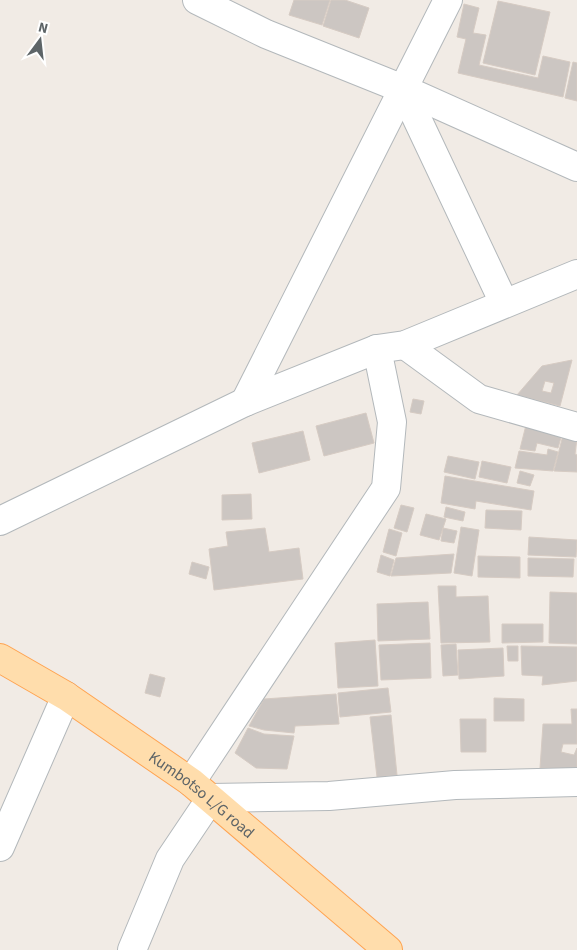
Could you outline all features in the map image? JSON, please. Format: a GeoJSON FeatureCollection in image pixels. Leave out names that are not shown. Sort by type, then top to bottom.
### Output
{"type":"FeatureCollection","features":[{"type":"Feature","properties":{"kind":"main road","name":"Kumbotso L/G road"},"geometry":{"type":"LineString","coordinates":[[0,658],[66,696],[201,790],[388,950]]}},
{"type":"Feature","properties":{"kind":"street"},"geometry":{"type":"LineString","coordinates":[[197,0],[266,34],[403,89],[577,167]]}},
{"type":"Feature","properties":{"kind":"street"},"geometry":{"type":"LineString","coordinates":[[245,402],[448,0]]}},
{"type":"Feature","properties":{"kind":"street"},"geometry":{"type":"LineString","coordinates":[[403,89],[504,303]]}},
{"type":"Feature","properties":{"kind":"street"},"geometry":{"type":"LineString","coordinates":[[0,521],[245,402],[377,350],[405,345],[577,274]]}},
{"type":"Feature","properties":{"kind":"street"},"geometry":{"type":"LineString","coordinates":[[405,345],[479,399],[577,427]]}},
{"type":"Feature","properties":{"kind":"street"},"geometry":{"type":"LineString","coordinates":[[132,950],[201,790],[386,488],[392,422],[377,350]]}},
{"type":"Feature","properties":{"kind":"street"},"geometry":{"type":"LineString","coordinates":[[0,847],[66,696]]}},
{"type":"Feature","properties":{"kind":"street"},"geometry":{"type":"LineString","coordinates":[[201,790],[309,797],[456,785],[577,782]]}},
{"type":"Feature","properties":{"kind":"building"},"geometry":{"type":"Polygon","coordinates":[[[294,0],[330,0],[322,25],[289,15],[294,0]]]}},
{"type":"Feature","properties":{"kind":"building"},"geometry":{"type":"Polygon","coordinates":[[[331,0],[345,0],[369,8],[359,38],[323,26],[331,0]]]}},
{"type":"Feature","properties":{"kind":"building"},"geometry":{"type":"Polygon","coordinates":[[[498,1],[550,12],[535,75],[483,63],[498,1]]]}},
{"type":"Feature","properties":{"kind":"building"},"geometry":{"type":"Polygon","coordinates":[[[464,4],[479,8],[473,33],[486,35],[479,65],[538,78],[543,56],[570,62],[563,97],[458,73],[466,39],[457,37],[464,4]]]}},
{"type":"Feature","properties":{"kind":"building"},"geometry":{"type":"Polygon","coordinates":[[[573,62],[577,63],[577,101],[565,98],[573,62]]]}},
{"type":"Feature","properties":{"kind":"building"},"geometry":{"type":"Polygon","coordinates":[[[572,360],[560,406],[517,395],[542,366],[572,360]],[[545,381],[542,391],[551,393],[554,383],[545,381]]]}},
{"type":"Feature","properties":{"kind":"building"},"geometry":{"type":"Polygon","coordinates":[[[413,399],[424,401],[421,414],[410,412],[413,399]]]}},
{"type":"Feature","properties":{"kind":"building"},"geometry":{"type":"Polygon","coordinates":[[[366,413],[374,443],[324,456],[316,426],[366,413]]]}},
{"type":"Feature","properties":{"kind":"building"},"geometry":{"type":"Polygon","coordinates":[[[526,425],[562,434],[558,448],[537,443],[535,451],[520,449],[526,425]]]}},
{"type":"Feature","properties":{"kind":"building"},"geometry":{"type":"Polygon","coordinates":[[[303,431],[310,460],[259,473],[252,443],[303,431]]]}},
{"type":"Feature","properties":{"kind":"building"},"geometry":{"type":"Polygon","coordinates":[[[563,435],[577,438],[575,454],[577,455],[577,472],[554,471],[563,435]]]}},
{"type":"Feature","properties":{"kind":"building"},"geometry":{"type":"Polygon","coordinates":[[[548,449],[558,452],[553,471],[515,468],[519,451],[547,455],[548,449]]]}},
{"type":"Feature","properties":{"kind":"building"},"geometry":{"type":"Polygon","coordinates":[[[448,456],[479,462],[475,479],[444,472],[448,456]]]}},
{"type":"Feature","properties":{"kind":"building"},"geometry":{"type":"Polygon","coordinates":[[[482,461],[511,467],[507,483],[479,477],[482,461]]]}},
{"type":"Feature","properties":{"kind":"building"},"geometry":{"type":"Polygon","coordinates":[[[520,471],[534,475],[530,486],[517,483],[520,471]]]}},
{"type":"Feature","properties":{"kind":"building"},"geometry":{"type":"Polygon","coordinates":[[[445,476],[534,491],[531,510],[476,501],[475,509],[441,503],[445,476]]]}},
{"type":"Feature","properties":{"kind":"building"},"geometry":{"type":"Polygon","coordinates":[[[251,494],[252,519],[222,520],[222,495],[251,494]]]}},
{"type":"Feature","properties":{"kind":"building"},"geometry":{"type":"Polygon","coordinates":[[[401,505],[414,508],[407,532],[394,528],[401,505]]]}},
{"type":"Feature","properties":{"kind":"building"},"geometry":{"type":"Polygon","coordinates":[[[446,507],[465,512],[463,521],[444,517],[446,507]]]}},
{"type":"Feature","properties":{"kind":"building"},"geometry":{"type":"Polygon","coordinates":[[[486,510],[522,511],[521,530],[485,528],[486,510]]]}},
{"type":"Feature","properties":{"kind":"building"},"geometry":{"type":"Polygon","coordinates":[[[426,514],[446,519],[439,540],[420,535],[426,514]]]}},
{"type":"Feature","properties":{"kind":"building"},"geometry":{"type":"Polygon","coordinates":[[[461,527],[479,530],[472,576],[454,573],[461,527]]]}},
{"type":"Feature","properties":{"kind":"building"},"geometry":{"type":"Polygon","coordinates":[[[265,528],[269,552],[299,548],[303,579],[214,590],[209,549],[228,546],[226,532],[265,528]]]}},
{"type":"Feature","properties":{"kind":"building"},"geometry":{"type":"Polygon","coordinates":[[[443,528],[457,531],[454,543],[441,541],[443,528]]]}},
{"type":"Feature","properties":{"kind":"building"},"geometry":{"type":"Polygon","coordinates":[[[389,529],[402,533],[396,556],[383,552],[389,529]]]}},
{"type":"Feature","properties":{"kind":"building"},"geometry":{"type":"Polygon","coordinates":[[[529,537],[577,540],[576,557],[528,555],[529,537]]]}},
{"type":"Feature","properties":{"kind":"building"},"geometry":{"type":"Polygon","coordinates":[[[454,554],[451,573],[391,576],[396,558],[454,554]]]}},
{"type":"Feature","properties":{"kind":"building"},"geometry":{"type":"Polygon","coordinates":[[[381,555],[394,560],[390,576],[377,572],[381,555]]]}},
{"type":"Feature","properties":{"kind":"building"},"geometry":{"type":"Polygon","coordinates":[[[478,556],[520,557],[520,578],[478,577],[478,556]]]}},
{"type":"Feature","properties":{"kind":"building"},"geometry":{"type":"Polygon","coordinates":[[[528,558],[574,559],[573,577],[528,576],[528,558]]]}},
{"type":"Feature","properties":{"kind":"building"},"geometry":{"type":"Polygon","coordinates":[[[192,562],[209,567],[206,579],[189,574],[192,562]]]}},
{"type":"Feature","properties":{"kind":"building"},"geometry":{"type":"Polygon","coordinates":[[[438,586],[456,586],[456,597],[488,596],[490,642],[441,643],[438,586]]]}},
{"type":"Feature","properties":{"kind":"building"},"geometry":{"type":"Polygon","coordinates":[[[550,592],[577,593],[577,644],[549,643],[550,592]]]}},
{"type":"Feature","properties":{"kind":"building"},"geometry":{"type":"Polygon","coordinates":[[[428,602],[430,639],[378,641],[377,604],[428,602]]]}},
{"type":"Feature","properties":{"kind":"building"},"geometry":{"type":"Polygon","coordinates":[[[502,624],[543,624],[543,642],[502,643],[502,624]]]}},
{"type":"Feature","properties":{"kind":"building"},"geometry":{"type":"Polygon","coordinates":[[[375,640],[378,686],[338,688],[335,643],[375,640]]]}},
{"type":"Feature","properties":{"kind":"building"},"geometry":{"type":"Polygon","coordinates":[[[430,643],[431,678],[381,680],[379,645],[430,643]]]}},
{"type":"Feature","properties":{"kind":"building"},"geometry":{"type":"Polygon","coordinates":[[[456,644],[458,675],[443,676],[441,645],[456,644]]]}},
{"type":"Feature","properties":{"kind":"building"},"geometry":{"type":"Polygon","coordinates":[[[507,646],[518,646],[518,661],[508,661],[507,646]]]}},
{"type":"Feature","properties":{"kind":"building"},"geometry":{"type":"Polygon","coordinates":[[[521,646],[577,647],[577,681],[542,685],[543,676],[522,675],[521,646]]]}},
{"type":"Feature","properties":{"kind":"building"},"geometry":{"type":"Polygon","coordinates":[[[503,648],[504,676],[459,679],[458,650],[503,648]]]}},
{"type":"Feature","properties":{"kind":"building"},"geometry":{"type":"Polygon","coordinates":[[[150,674],[165,678],[160,697],[145,693],[150,674]]]}},
{"type":"Feature","properties":{"kind":"building"},"geometry":{"type":"Polygon","coordinates":[[[388,688],[391,712],[340,717],[338,693],[388,688]]]}},
{"type":"Feature","properties":{"kind":"building"},"geometry":{"type":"Polygon","coordinates":[[[336,694],[339,724],[295,726],[294,733],[264,730],[249,726],[264,699],[336,694]]]}},
{"type":"Feature","properties":{"kind":"building"},"geometry":{"type":"Polygon","coordinates":[[[494,698],[524,699],[524,721],[494,721],[494,698]]]}},
{"type":"Feature","properties":{"kind":"building"},"geometry":{"type":"Polygon","coordinates":[[[571,709],[577,709],[577,744],[563,744],[561,752],[574,755],[577,748],[577,768],[540,768],[543,724],[572,724],[571,709]]]}},
{"type":"Feature","properties":{"kind":"building"},"geometry":{"type":"Polygon","coordinates":[[[391,715],[397,775],[377,777],[370,717],[391,715]]]}},
{"type":"Feature","properties":{"kind":"building"},"geometry":{"type":"Polygon","coordinates":[[[460,719],[486,719],[486,752],[461,752],[460,719]]]}},
{"type":"Feature","properties":{"kind":"building"},"geometry":{"type":"Polygon","coordinates":[[[248,728],[264,734],[294,736],[287,769],[256,768],[235,753],[248,728]]]}}]}
